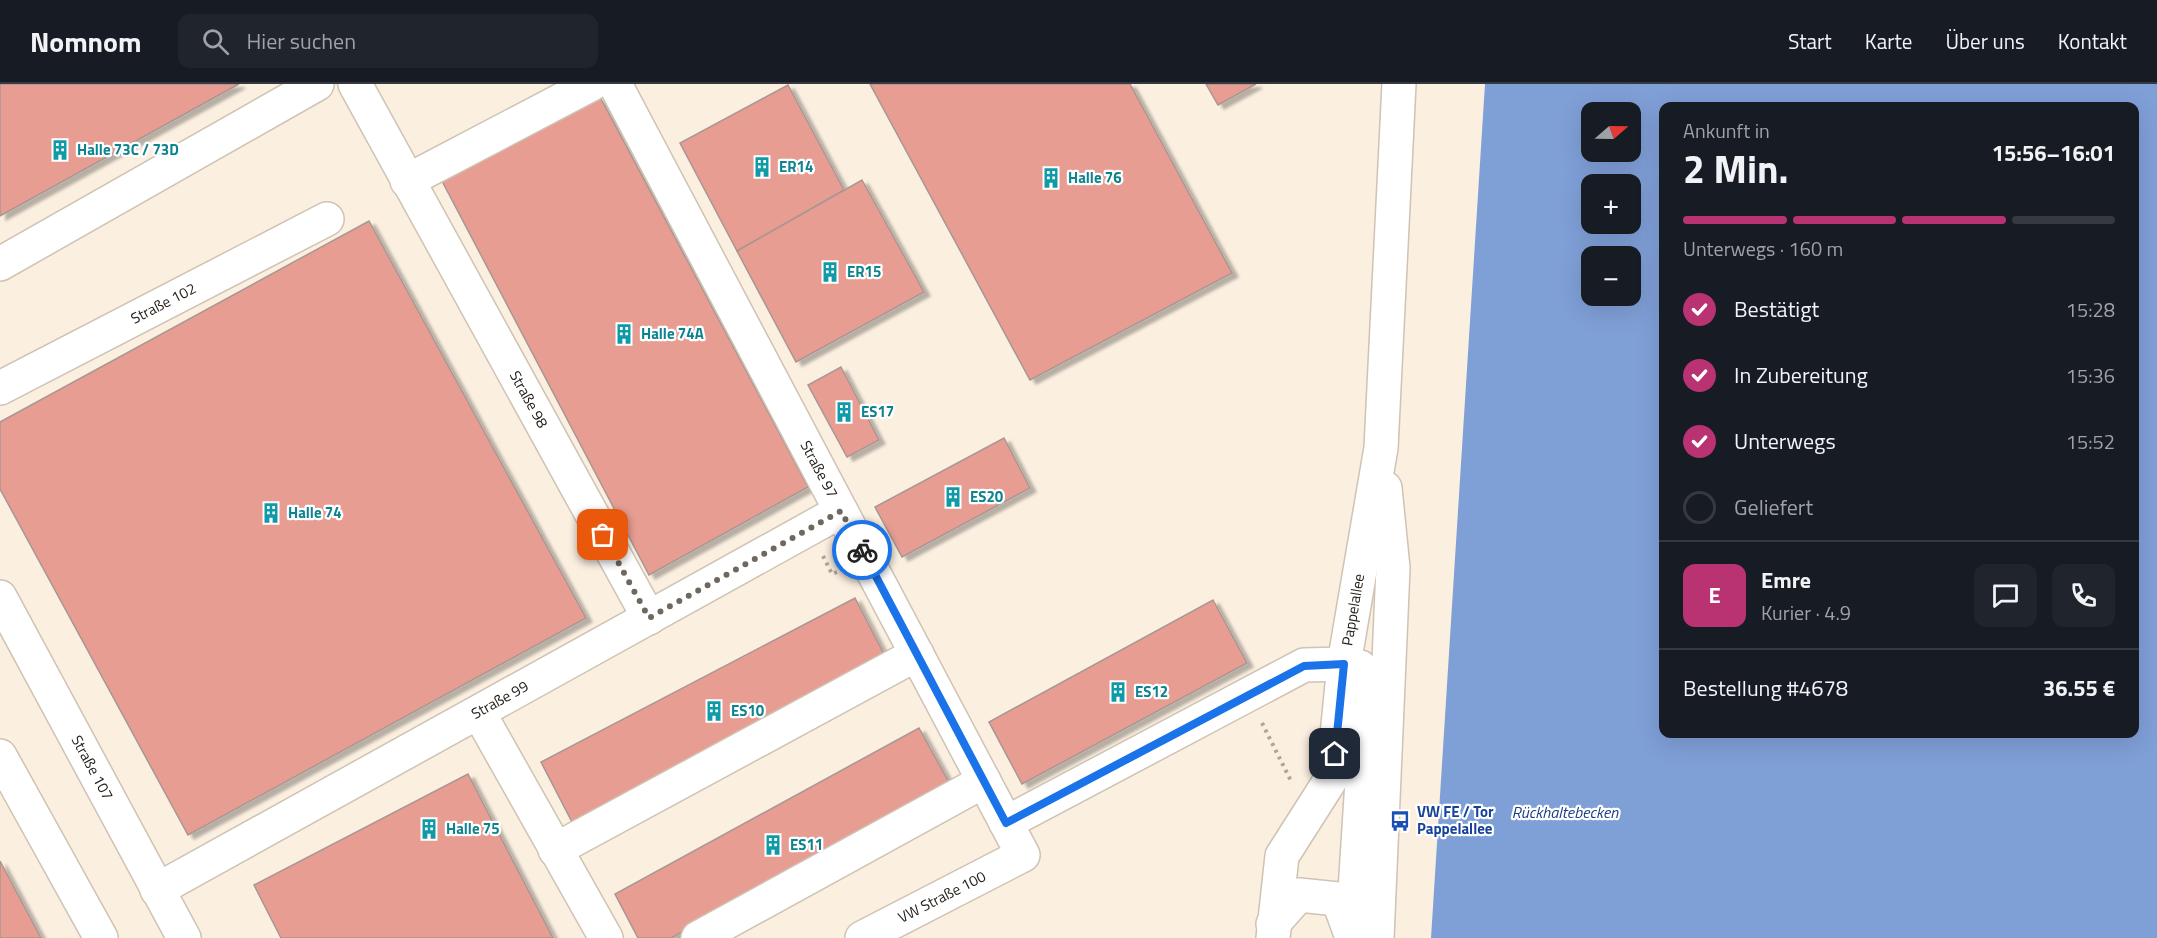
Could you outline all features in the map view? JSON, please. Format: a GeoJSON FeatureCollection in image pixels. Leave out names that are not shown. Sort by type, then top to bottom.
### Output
{"type":"FeatureCollection","features":[{"type":"Feature","properties":{"kind":"street"},"geometry":{"type":"LineString","coordinates":[[0,264],[317,84]]}},
{"type":"Feature","properties":{"kind":"street","name":"Straße 98"},"geometry":{"type":"LineString","coordinates":[[355,84],[649,618]]}},
{"type":"Feature","properties":{"kind":"street"},"geometry":{"type":"LineString","coordinates":[[407,181],[592,84]]}},
{"type":"Feature","properties":{"kind":"street","name":"Straße 97"},"geometry":{"type":"LineString","coordinates":[[615,84],[1023,855]]}},
{"type":"Feature","properties":{"kind":"street","name":"Pappelallee"},"geometry":{"type":"LineString","coordinates":[[1273,931],[1282,856],[1333,776],[1344,664],[1381,448],[1399,84]]}},
{"type":"Feature","properties":{"kind":"street","name":"Straße 102"},"geometry":{"type":"LineString","coordinates":[[0,388],[327,219]]}},
{"type":"Feature","properties":{"kind":"street","name":"Pappelallee"},"geometry":{"type":"LineString","coordinates":[[1360,937],[1393,568],[1381,448]]}},
{"type":"Feature","properties":{"kind":"street","name":"Straße 99"},"geometry":{"type":"LineString","coordinates":[[157,890],[841,511]]}},
{"type":"Feature","properties":{"kind":"street","name":"Straße 107"},"geometry":{"type":"LineString","coordinates":[[0,597],[184,938]]}},
{"type":"Feature","properties":{"kind":"street"},"geometry":{"type":"LineString","coordinates":[[555,850],[917,654]]}},
{"type":"Feature","properties":{"kind":"street"},"geometry":{"type":"LineString","coordinates":[[1006,823],[1304,666],[1344,664],[1360,667],[1368,687],[1360,937]]}},
{"type":"Feature","properties":{"kind":"street"},"geometry":{"type":"LineString","coordinates":[[479,713],[606,938]]}},
{"type":"Feature","properties":{"kind":"street"},"geometry":{"type":"LineString","coordinates":[[0,756],[101,938]]}},
{"type":"Feature","properties":{"kind":"street"},"geometry":{"type":"LineString","coordinates":[[698,938],[984,782]]}},
{"type":"Feature","properties":{"kind":"street","name":"VW Straße 100"},"geometry":{"type":"LineString","coordinates":[[862,938],[1023,855]]}},
{"type":"Feature","properties":{"kind":"street"},"geometry":{"type":"LineString","coordinates":[[1273,931],[1299,895],[1338,899],[1360,937]]}},
{"type":"Feature","properties":{"kind":"water","name":"Rückhaltebecken"},"geometry":{"type":"Polygon","coordinates":[[[1485,84],[2157,84],[2157,938],[1431,938],[1485,84]]]}},
{"type":"Feature","properties":{"kind":"building","name":"Halle 73C / 73D"},"geometry":{"type":"Polygon","coordinates":[[[0,84],[239,84],[0,216],[0,84]]]}},
{"type":"Feature","properties":{"kind":"building","name":"Halle 76"},"geometry":{"type":"Polygon","coordinates":[[[870,84],[1130,84],[1232,273],[1030,380],[870,84]]]}},
{"type":"Feature","properties":{"kind":"building"},"geometry":{"type":"Polygon","coordinates":[[[1206,84],[1256,84],[1218,105],[1206,84]]]}},
{"type":"Feature","properties":{"kind":"building","name":"ER14"},"geometry":{"type":"Polygon","coordinates":[[[788,85],[844,190],[737,251],[680,143],[788,85]]]}},
{"type":"Feature","properties":{"kind":"building","name":"Halle 74A"},"geometry":{"type":"Polygon","coordinates":[[[600,97],[808,487],[649,575],[442,181],[600,97]]]}},
{"type":"Feature","properties":{"kind":"building","name":"ER15"},"geometry":{"type":"Polygon","coordinates":[[[862,180],[924,292],[796,362],[737,251],[862,180]]]}},
{"type":"Feature","properties":{"kind":"building","name":"Halle 74"},"geometry":{"type":"Polygon","coordinates":[[[369,221],[586,618],[188,835],[0,489],[0,422],[369,221]]]}},
{"type":"Feature","properties":{"kind":"building","name":"ES17"},"geometry":{"type":"Polygon","coordinates":[[[841,367],[879,440],[847,457],[808,385],[841,367]]]}},
{"type":"Feature","properties":{"kind":"building","name":"ES20"},"geometry":{"type":"Polygon","coordinates":[[[1004,438],[1030,488],[902,557],[875,507],[1004,438]]]}},
{"type":"Feature","properties":{"kind":"building","name":"ES10"},"geometry":{"type":"Polygon","coordinates":[[[855,598],[887,660],[573,824],[541,762],[855,598]]]}},
{"type":"Feature","properties":{"kind":"building","name":"ES12"},"geometry":{"type":"Polygon","coordinates":[[[1213,600],[1247,663],[1022,784],[989,722],[1213,600]]]}},
{"type":"Feature","properties":{"kind":"building","name":"ES11"},"geometry":{"type":"Polygon","coordinates":[[[919,728],[951,786],[671,938],[638,938],[615,894],[919,728]]]}},
{"type":"Feature","properties":{"kind":"building","name":"Halle 75"},"geometry":{"type":"Polygon","coordinates":[[[468,774],[553,938],[281,938],[254,885],[468,774]]]}},
{"type":"Feature","properties":{"kind":"building"},"geometry":{"type":"Polygon","coordinates":[[[0,861],[41,938],[0,938],[0,861]]]}},
{"type":"Feature","properties":{"kind":"way so far"},"geometry":{"type":"LineString","coordinates":[[603,535],[649,618],[841,511],[862,550]]}},
{"type":"Feature","properties":{"kind":"place","name":"Halle 73C / 73D"},"geometry":{"type":"Point","coordinates":[60,150]}},
{"type":"Feature","properties":{"kind":"place","name":"ER14"},"geometry":{"type":"Point","coordinates":[762,167]}},
{"type":"Feature","properties":{"kind":"place","name":"Halle 76"},"geometry":{"type":"Point","coordinates":[1051,178]}},
{"type":"Feature","properties":{"kind":"place","name":"ER15"},"geometry":{"type":"Point","coordinates":[830,272]}},
{"type":"Feature","properties":{"kind":"place","name":"Halle 74A"},"geometry":{"type":"Point","coordinates":[624,334]}},
{"type":"Feature","properties":{"kind":"place","name":"ES17"},"geometry":{"type":"Point","coordinates":[844,412]}},
{"type":"Feature","properties":{"kind":"place","name":"ES20"},"geometry":{"type":"Point","coordinates":[953,497]}},
{"type":"Feature","properties":{"kind":"place","name":"Halle 74"},"geometry":{"type":"Point","coordinates":[271,513]}},
{"type":"Feature","properties":{"kind":"place","name":"ES12"},"geometry":{"type":"Point","coordinates":[1118,692]}},
{"type":"Feature","properties":{"kind":"place","name":"ES10"},"geometry":{"type":"Point","coordinates":[714,711]}},
{"type":"Feature","properties":{"kind":"place","name":"VW FE / Tor Pappelallee"},"geometry":{"type":"Point","coordinates":[1400,821]}},
{"type":"Feature","properties":{"kind":"place","name":"Halle 75"},"geometry":{"type":"Point","coordinates":[429,829]}},
{"type":"Feature","properties":{"kind":"place","name":"ES11"},"geometry":{"type":"Point","coordinates":[773,845]}},
{"type":"Feature","properties":{"kind":"route"},"geometry":{"type":"LineString","coordinates":[[862,550],[1006,823],[1304,666],[1344,664],[1335,754]]}}]}
